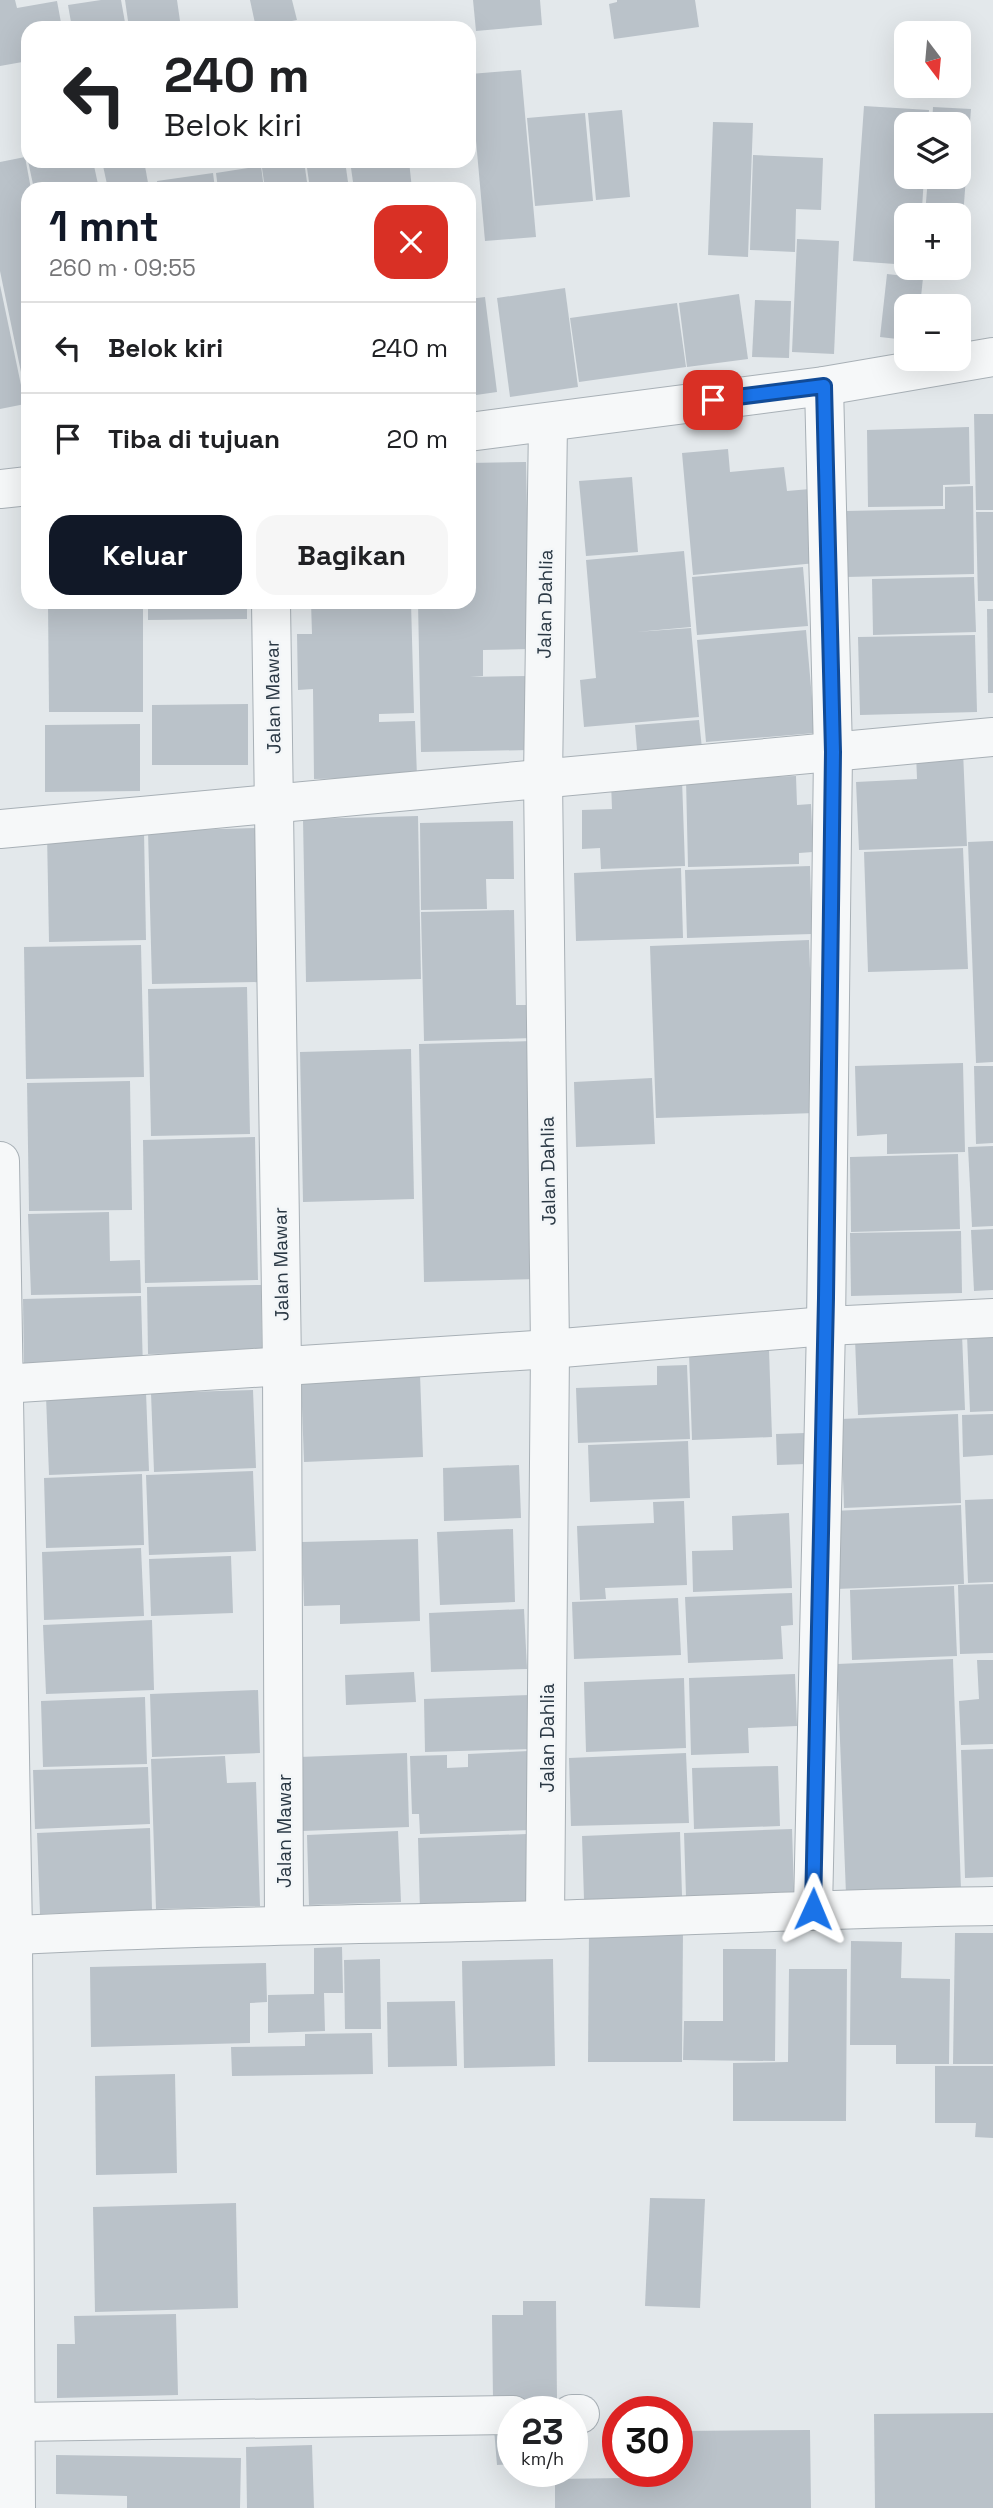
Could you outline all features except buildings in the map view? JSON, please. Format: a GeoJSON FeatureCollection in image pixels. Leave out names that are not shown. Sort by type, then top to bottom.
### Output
{"type":"FeatureCollection","features":[{"type":"Feature","properties":{"kind":"street"},"geometry":{"type":"LineString","coordinates":[[476,431],[824,386],[993,357]]}},
{"type":"Feature","properties":{"kind":"street"},"geometry":{"type":"LineString","coordinates":[[813,1909],[826,1326],[833,752],[824,386]]}},
{"type":"Feature","properties":{"kind":"street","name":"Jalan Dahlia"},"geometry":{"type":"LineString","coordinates":[[545,1920],[550,1349],[543,779],[548,422]]}},
{"type":"Feature","properties":{"kind":"street"},"geometry":{"type":"LineString","coordinates":[[0,489],[21,487]]}},
{"type":"Feature","properties":{"kind":"street","name":"Jalan Mawar"},"geometry":{"type":"LineString","coordinates":[[271,609],[282,1366],[284,1925]]}},
{"type":"Feature","properties":{"kind":"street"},"geometry":{"type":"LineString","coordinates":[[0,829],[993,737]]}},
{"type":"Feature","properties":{"kind":"street"},"geometry":{"type":"LineString","coordinates":[[0,1161],[6,1936],[16,2508]]}},
{"type":"Feature","properties":{"kind":"street"},"geometry":{"type":"LineString","coordinates":[[3,1384],[550,1349],[826,1326],[993,1318]]}},
{"type":"Feature","properties":{"kind":"street"},"geometry":{"type":"LineString","coordinates":[[6,1936],[284,1925],[993,1906]]}},
{"type":"Feature","properties":{"kind":"street"},"geometry":{"type":"LineString","coordinates":[[15,2422],[497,2415]]}},
{"type":"Feature","properties":{"kind":"route"},"geometry":{"type":"LineString","coordinates":[[713,400],[824,386],[833,752],[826,1298],[813,1909]]}}]}
